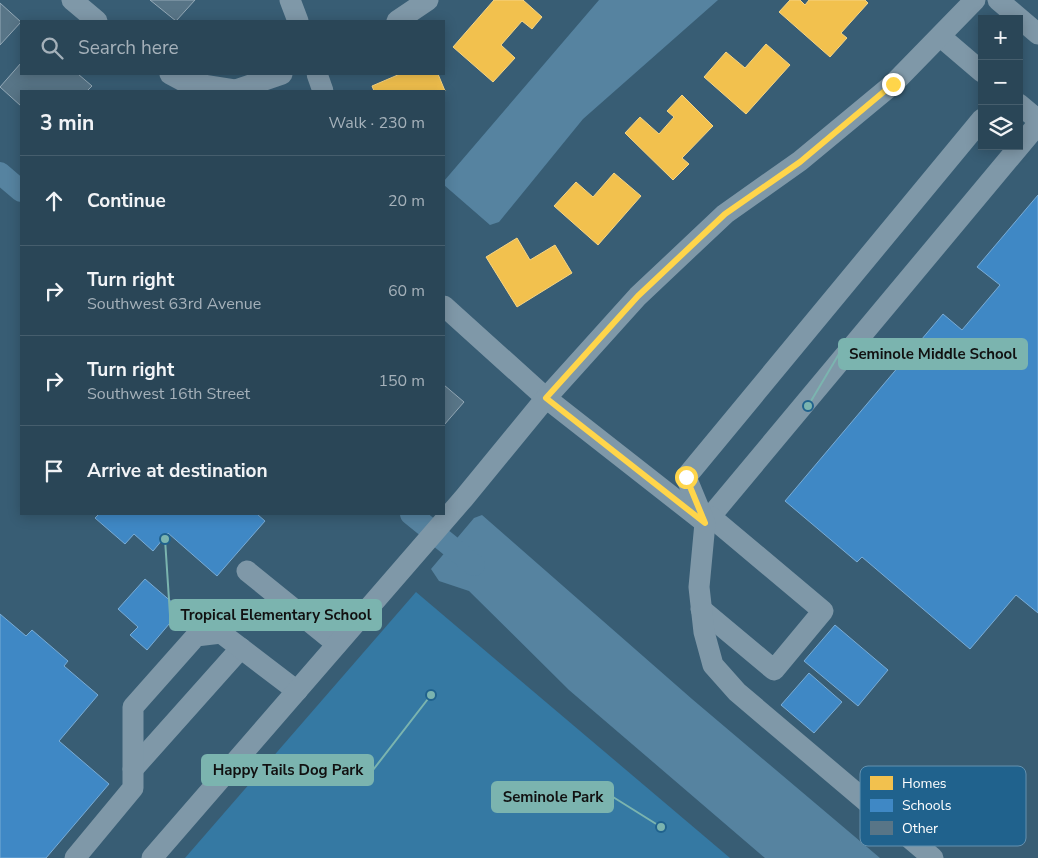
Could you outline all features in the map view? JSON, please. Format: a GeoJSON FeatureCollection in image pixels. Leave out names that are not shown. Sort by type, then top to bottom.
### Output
{"type":"FeatureCollection","features":[{"type":"Feature","properties":{"kind":"street"},"geometry":{"type":"LineString","coordinates":[[72,0],[96,20]]}},
{"type":"Feature","properties":{"kind":"street"},"geometry":{"type":"LineString","coordinates":[[290,0],[298,20]]}},
{"type":"Feature","properties":{"kind":"street"},"geometry":{"type":"LineString","coordinates":[[398,20],[428,0]]}},
{"type":"Feature","properties":{"kind":"street"},"geometry":{"type":"LineString","coordinates":[[152,858],[464,498],[546,398],[638,296],[725,214],[800,162],[893,84],[941,37],[975,0]]}},
{"type":"Feature","properties":{"kind":"street"},"geometry":{"type":"LineString","coordinates":[[998,0],[1038,34]]}},
{"type":"Feature","properties":{"kind":"street"},"geometry":{"type":"LineString","coordinates":[[941,37],[978,69]]}},
{"type":"Feature","properties":{"kind":"street"},"geometry":{"type":"LineString","coordinates":[[172,75],[185,82],[236,90],[279,75]]}},
{"type":"Feature","properties":{"kind":"street"},"geometry":{"type":"LineString","coordinates":[[317,75],[323,90]]}},
{"type":"Feature","properties":{"kind":"street"},"geometry":{"type":"LineString","coordinates":[[1020,105],[1038,120]]}},
{"type":"Feature","properties":{"kind":"street"},"geometry":{"type":"LineString","coordinates":[[708,520],[686,477],[978,124]]}},
{"type":"Feature","properties":{"kind":"street"},"geometry":{"type":"LineString","coordinates":[[860,796],[737,692],[713,665],[704,632],[699,587],[708,520],[1038,124]]}},
{"type":"Feature","properties":{"kind":"street"},"geometry":{"type":"LineString","coordinates":[[445,307],[546,398],[708,520],[823,611],[774,670],[701,609]]}},
{"type":"Feature","properties":{"kind":"street"},"geometry":{"type":"LineString","coordinates":[[247,570],[337,644]]}},
{"type":"Feature","properties":{"kind":"street"},"geometry":{"type":"LineString","coordinates":[[75,858],[133,788],[133,707],[196,636],[221,633],[296,691]]}},
{"type":"Feature","properties":{"kind":"street"},"geometry":{"type":"LineString","coordinates":[[133,769],[241,648]]}},
{"type":"Feature","properties":{"kind":"street"},"geometry":{"type":"LineString","coordinates":[[919,846],[933,858]]}},
{"type":"Feature","properties":{"kind":"shaded area"},"geometry":{"type":"Polygon","coordinates":[[[599,0],[718,0],[583,119],[499,222],[490,225],[445,186],[445,180],[599,0]]]}},
{"type":"Feature","properties":{"kind":"shaded area"},"geometry":{"type":"Polygon","coordinates":[[[482,515],[692,699],[860,841],[860,846],[866,846],[880,858],[765,858],[569,690],[469,591],[439,581],[431,569],[474,518],[482,515]]]}},
{"type":"Feature","properties":{"kind":"shaded area"},"geometry":{"type":"Polygon","coordinates":[[[416,592],[730,858],[185,858],[416,592]]]}},
{"type":"Feature","properties":{"kind":"building: Homes"},"geometry":{"type":"Polygon","coordinates":[[[494,0],[523,0],[542,17],[532,29],[522,21],[501,45],[515,58],[493,82],[453,47],[494,0]]]}},
{"type":"Feature","properties":{"kind":"building: Homes"},"geometry":{"type":"Polygon","coordinates":[[[790,0],[800,0],[805,5],[809,0],[865,0],[868,3],[841,33],[847,38],[830,57],[779,12],[790,0]]]}},
{"type":"Feature","properties":{"kind":"building: Homes"},"geometry":{"type":"Polygon","coordinates":[[[766,44],[790,65],[746,114],[704,77],[726,52],[745,68],[766,44]]]}},
{"type":"Feature","properties":{"kind":"building: Homes"},"geometry":{"type":"Polygon","coordinates":[[[398,75],[438,75],[445,90],[374,90],[372,86],[398,75]]]}},
{"type":"Feature","properties":{"kind":"building: Homes"},"geometry":{"type":"Polygon","coordinates":[[[682,95],[713,126],[682,158],[689,164],[673,180],[625,133],[640,117],[659,134],[674,117],[667,111],[682,95]]]}},
{"type":"Feature","properties":{"kind":"building: Homes"},"geometry":{"type":"Polygon","coordinates":[[[614,173],[641,196],[598,245],[554,206],[576,182],[593,197],[614,173]]]}},
{"type":"Feature","properties":{"kind":"building: Homes"},"geometry":{"type":"Polygon","coordinates":[[[517,238],[530,260],[555,245],[572,273],[517,307],[486,257],[517,238]]]}},
{"type":"Feature","properties":{"kind":"building: Schools"},"geometry":{"type":"Polygon","coordinates":[[[1038,195],[1038,613],[1016,595],[970,649],[862,557],[857,562],[785,501],[943,314],[962,330],[1000,285],[977,267],[1038,195]]]}},
{"type":"Feature","properties":{"kind":"building: Schools"},"geometry":{"type":"Polygon","coordinates":[[[98,515],[258,515],[265,521],[217,576],[168,533],[153,551],[134,534],[125,544],[95,518],[98,515]]]}},
{"type":"Feature","properties":{"kind":"building: Schools"},"geometry":{"type":"Polygon","coordinates":[[[145,579],[181,610],[147,650],[130,635],[138,627],[118,609],[145,579]]]}},
{"type":"Feature","properties":{"kind":"building: Schools"},"geometry":{"type":"Polygon","coordinates":[[[0,614],[26,636],[32,630],[68,661],[64,666],[98,695],[59,741],[109,784],[46,858],[0,858],[0,614]]]}},
{"type":"Feature","properties":{"kind":"building: Schools"},"geometry":{"type":"Polygon","coordinates":[[[835,625],[888,670],[858,706],[804,661],[835,625]]]}},
{"type":"Feature","properties":{"kind":"building: Schools"},"geometry":{"type":"Polygon","coordinates":[[[809,673],[842,702],[814,733],[781,705],[809,673]]]}},
{"type":"Feature","properties":{"kind":"building: Other"},"geometry":{"type":"Polygon","coordinates":[[[150,0],[195,0],[177,20],[150,0]]]}},
{"type":"Feature","properties":{"kind":"building: Other"},"geometry":{"type":"Polygon","coordinates":[[[0,3],[20,23],[0,45],[0,3]]]}},
{"type":"Feature","properties":{"kind":"building: Other"},"geometry":{"type":"Polygon","coordinates":[[[20,64],[20,75],[79,75],[92,86],[88,90],[20,90],[20,105],[0,87],[20,64]]]}},
{"type":"Feature","properties":{"kind":"building: Other"},"geometry":{"type":"Polygon","coordinates":[[[445,386],[464,402],[445,424],[445,386]]]}},
{"type":"Feature","properties":{"kind":"waterway"},"geometry":{"type":"LineString","coordinates":[[0,173],[20,190]]}},
{"type":"Feature","properties":{"kind":"waterway"},"geometry":{"type":"LineString","coordinates":[[412,515],[474,565]]}},
{"type":"Feature","properties":{"kind":"place","name":"Seminole Middle School"},"geometry":{"type":"Point","coordinates":[808,406]}},
{"type":"Feature","properties":{"kind":"place","name":"Tropical Elementary School"},"geometry":{"type":"Point","coordinates":[165,539]}},
{"type":"Feature","properties":{"kind":"place","name":"Happy Tails Dog Park"},"geometry":{"type":"Point","coordinates":[431,695]}},
{"type":"Feature","properties":{"kind":"place","name":"Seminole Park"},"geometry":{"type":"Point","coordinates":[661,827]}},
{"type":"Feature","properties":{"kind":"route"},"geometry":{"type":"LineString","coordinates":[[686,477],[705,523],[546,398],[638,296],[725,214],[800,162],[893,84]]}}]}
